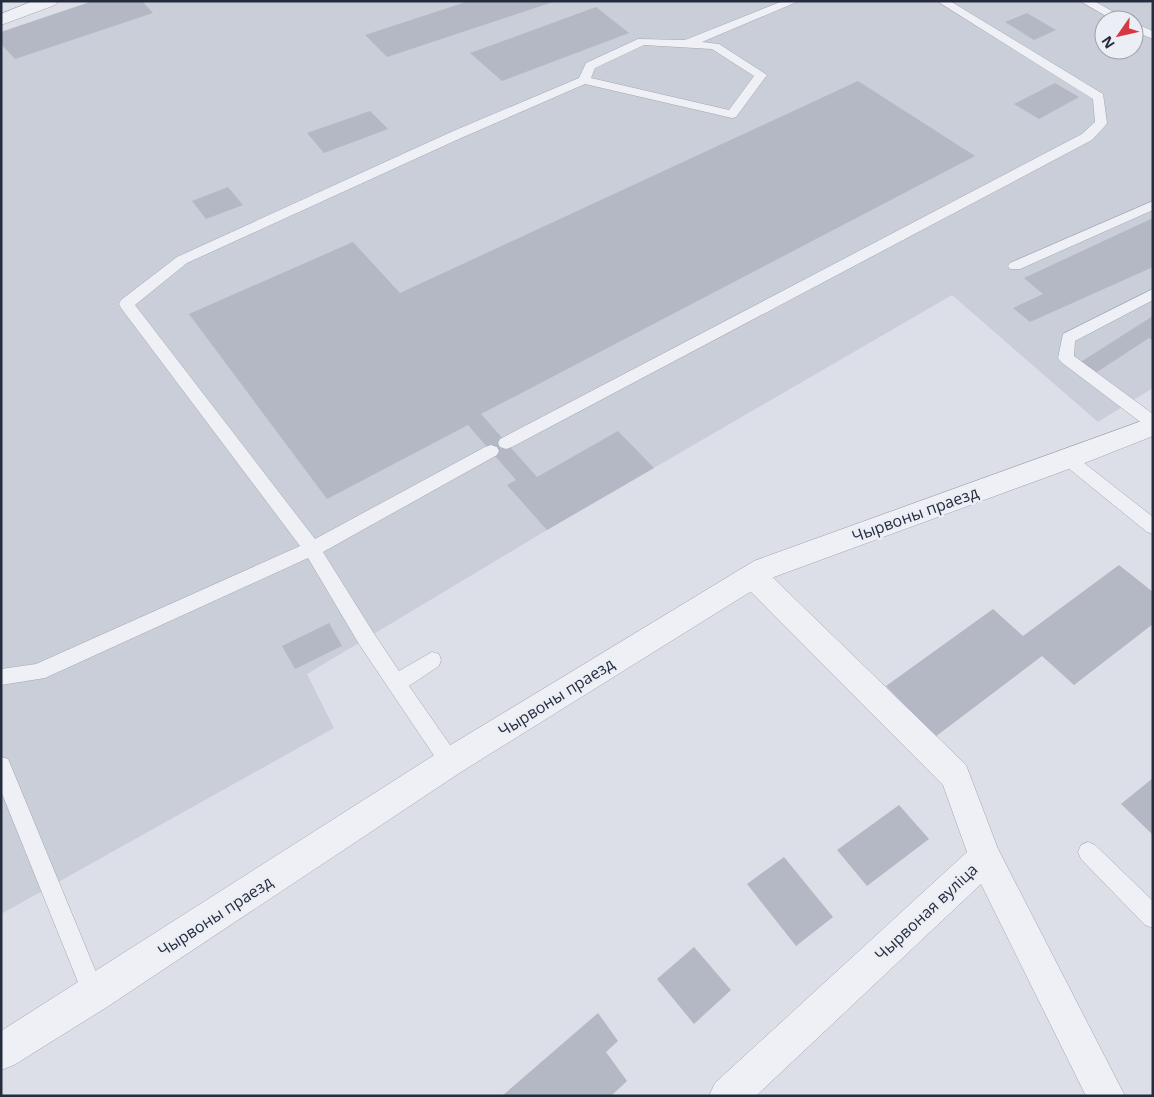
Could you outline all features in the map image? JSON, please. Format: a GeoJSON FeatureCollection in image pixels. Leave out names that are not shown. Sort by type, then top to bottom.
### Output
{"type":"FeatureCollection","features":[{"type":"Feature","properties":{"kind":"street"},"geometry":{"type":"LineString","coordinates":[[1,20],[49,1]]}},
{"type":"Feature","properties":{"kind":"street","name":"Чырвоны праезд"},"geometry":{"type":"LineString","coordinates":[[1,1052],[94,994],[450,762],[764,569],[1068,459],[1153,424]]}},
{"type":"Feature","properties":{"kind":"street","name":"Чырвоная вуліца"},"geometry":{"type":"LineString","coordinates":[[728,1096],[985,857],[955,776],[754,576]]}},
{"type":"Feature","properties":{"kind":"street"},"geometry":{"type":"LineString","coordinates":[[985,857],[1106,1096]]}},
{"type":"Feature","properties":{"kind":"lane"},"geometry":{"type":"LineString","coordinates":[[685,44],[794,1]]}},
{"type":"Feature","properties":{"kind":"lane"},"geometry":{"type":"LineString","coordinates":[[1,677],[38,672],[312,549],[499,447],[1087,137],[1101,123],[1099,98],[942,1]]}},
{"type":"Feature","properties":{"kind":"lane"},"geometry":{"type":"LineString","coordinates":[[1085,1],[1103,10]]}},
{"type":"Feature","properties":{"kind":"lane"},"geometry":{"type":"LineString","coordinates":[[450,762],[396,684],[312,549],[126,304],[182,260],[584,80],[732,114],[760,75],[714,46],[642,41],[590,66],[584,80]]}},
{"type":"Feature","properties":{"kind":"lane"},"geometry":{"type":"LineString","coordinates":[[1015,266],[1153,205]]}},
{"type":"Feature","properties":{"kind":"lane"},"geometry":{"type":"LineString","coordinates":[[1153,294],[1068,338],[1066,358],[1153,424]]}},
{"type":"Feature","properties":{"kind":"lane"},"geometry":{"type":"LineString","coordinates":[[1068,459],[1153,527]]}},
{"type":"Feature","properties":{"kind":"lane"},"geometry":{"type":"LineString","coordinates":[[396,684],[432,660]]}},
{"type":"Feature","properties":{"kind":"lane"},"geometry":{"type":"LineString","coordinates":[[1,766],[94,994]]}},
{"type":"Feature","properties":{"kind":"lane"},"geometry":{"type":"LineString","coordinates":[[1088,852],[1153,917]]}},
{"type":"Feature","properties":{"kind":"shaded area"},"geometry":{"type":"Polygon","coordinates":[[[93,1],[1145,1],[1153,5],[1153,388],[1098,422],[952,295],[547,530],[307,674],[334,728],[1,914],[1,32],[93,1]]]}},
{"type":"Feature","properties":{"kind":"building"},"geometry":{"type":"Polygon","coordinates":[[[93,1],[142,1],[153,13],[15,59],[1,44],[1,32],[93,1]]]}},
{"type":"Feature","properties":{"kind":"building"},"geometry":{"type":"Polygon","coordinates":[[[469,1],[553,2],[387,57],[365,35],[469,1]]]}},
{"type":"Feature","properties":{"kind":"building"},"geometry":{"type":"Polygon","coordinates":[[[596,7],[629,33],[502,81],[470,53],[596,7]]]}},
{"type":"Feature","properties":{"kind":"building"},"geometry":{"type":"Polygon","coordinates":[[[1027,13],[1056,30],[1034,40],[1005,22],[1027,13]]]}},
{"type":"Feature","properties":{"kind":"building"},"geometry":{"type":"Polygon","coordinates":[[[858,81],[975,156],[481,414],[537,477],[618,431],[654,468],[547,530],[507,485],[516,480],[468,425],[327,499],[189,314],[353,242],[400,293],[858,81]]]}},
{"type":"Feature","properties":{"kind":"building"},"geometry":{"type":"Polygon","coordinates":[[[1055,83],[1079,97],[1039,119],[1014,104],[1055,83]]]}},
{"type":"Feature","properties":{"kind":"building"},"geometry":{"type":"Polygon","coordinates":[[[370,111],[388,129],[324,153],[307,133],[370,111]]]}},
{"type":"Feature","properties":{"kind":"building"},"geometry":{"type":"Polygon","coordinates":[[[228,187],[243,205],[206,219],[192,201],[228,187]]]}},
{"type":"Feature","properties":{"kind":"building"},"geometry":{"type":"Polygon","coordinates":[[[1153,218],[1153,267],[1030,322],[1013,308],[1043,294],[1024,278],[1153,218]]]}},
{"type":"Feature","properties":{"kind":"building"},"geometry":{"type":"Polygon","coordinates":[[[1153,316],[1153,341],[1149,338],[1094,374],[1079,363],[1153,316]]]}},
{"type":"Feature","properties":{"kind":"building"},"geometry":{"type":"Polygon","coordinates":[[[1119,565],[1153,592],[1153,624],[1074,685],[1042,656],[935,737],[886,686],[993,609],[1023,636],[1119,565]]]}},
{"type":"Feature","properties":{"kind":"building"},"geometry":{"type":"Polygon","coordinates":[[[329,623],[342,646],[295,669],[282,646],[329,623]]]}},
{"type":"Feature","properties":{"kind":"building"},"geometry":{"type":"Polygon","coordinates":[[[1153,778],[1153,835],[1121,804],[1153,778]]]}},
{"type":"Feature","properties":{"kind":"building"},"geometry":{"type":"Polygon","coordinates":[[[899,805],[929,839],[867,886],[837,850],[899,805]]]}},
{"type":"Feature","properties":{"kind":"building"},"geometry":{"type":"Polygon","coordinates":[[[784,857],[833,917],[796,946],[747,884],[784,857]]]}},
{"type":"Feature","properties":{"kind":"building"},"geometry":{"type":"Polygon","coordinates":[[[694,947],[731,990],[694,1024],[657,979],[694,947]]]}},
{"type":"Feature","properties":{"kind":"building"},"geometry":{"type":"Polygon","coordinates":[[[598,1013],[618,1041],[606,1052],[627,1081],[611,1096],[502,1096],[598,1013]]]}}]}
